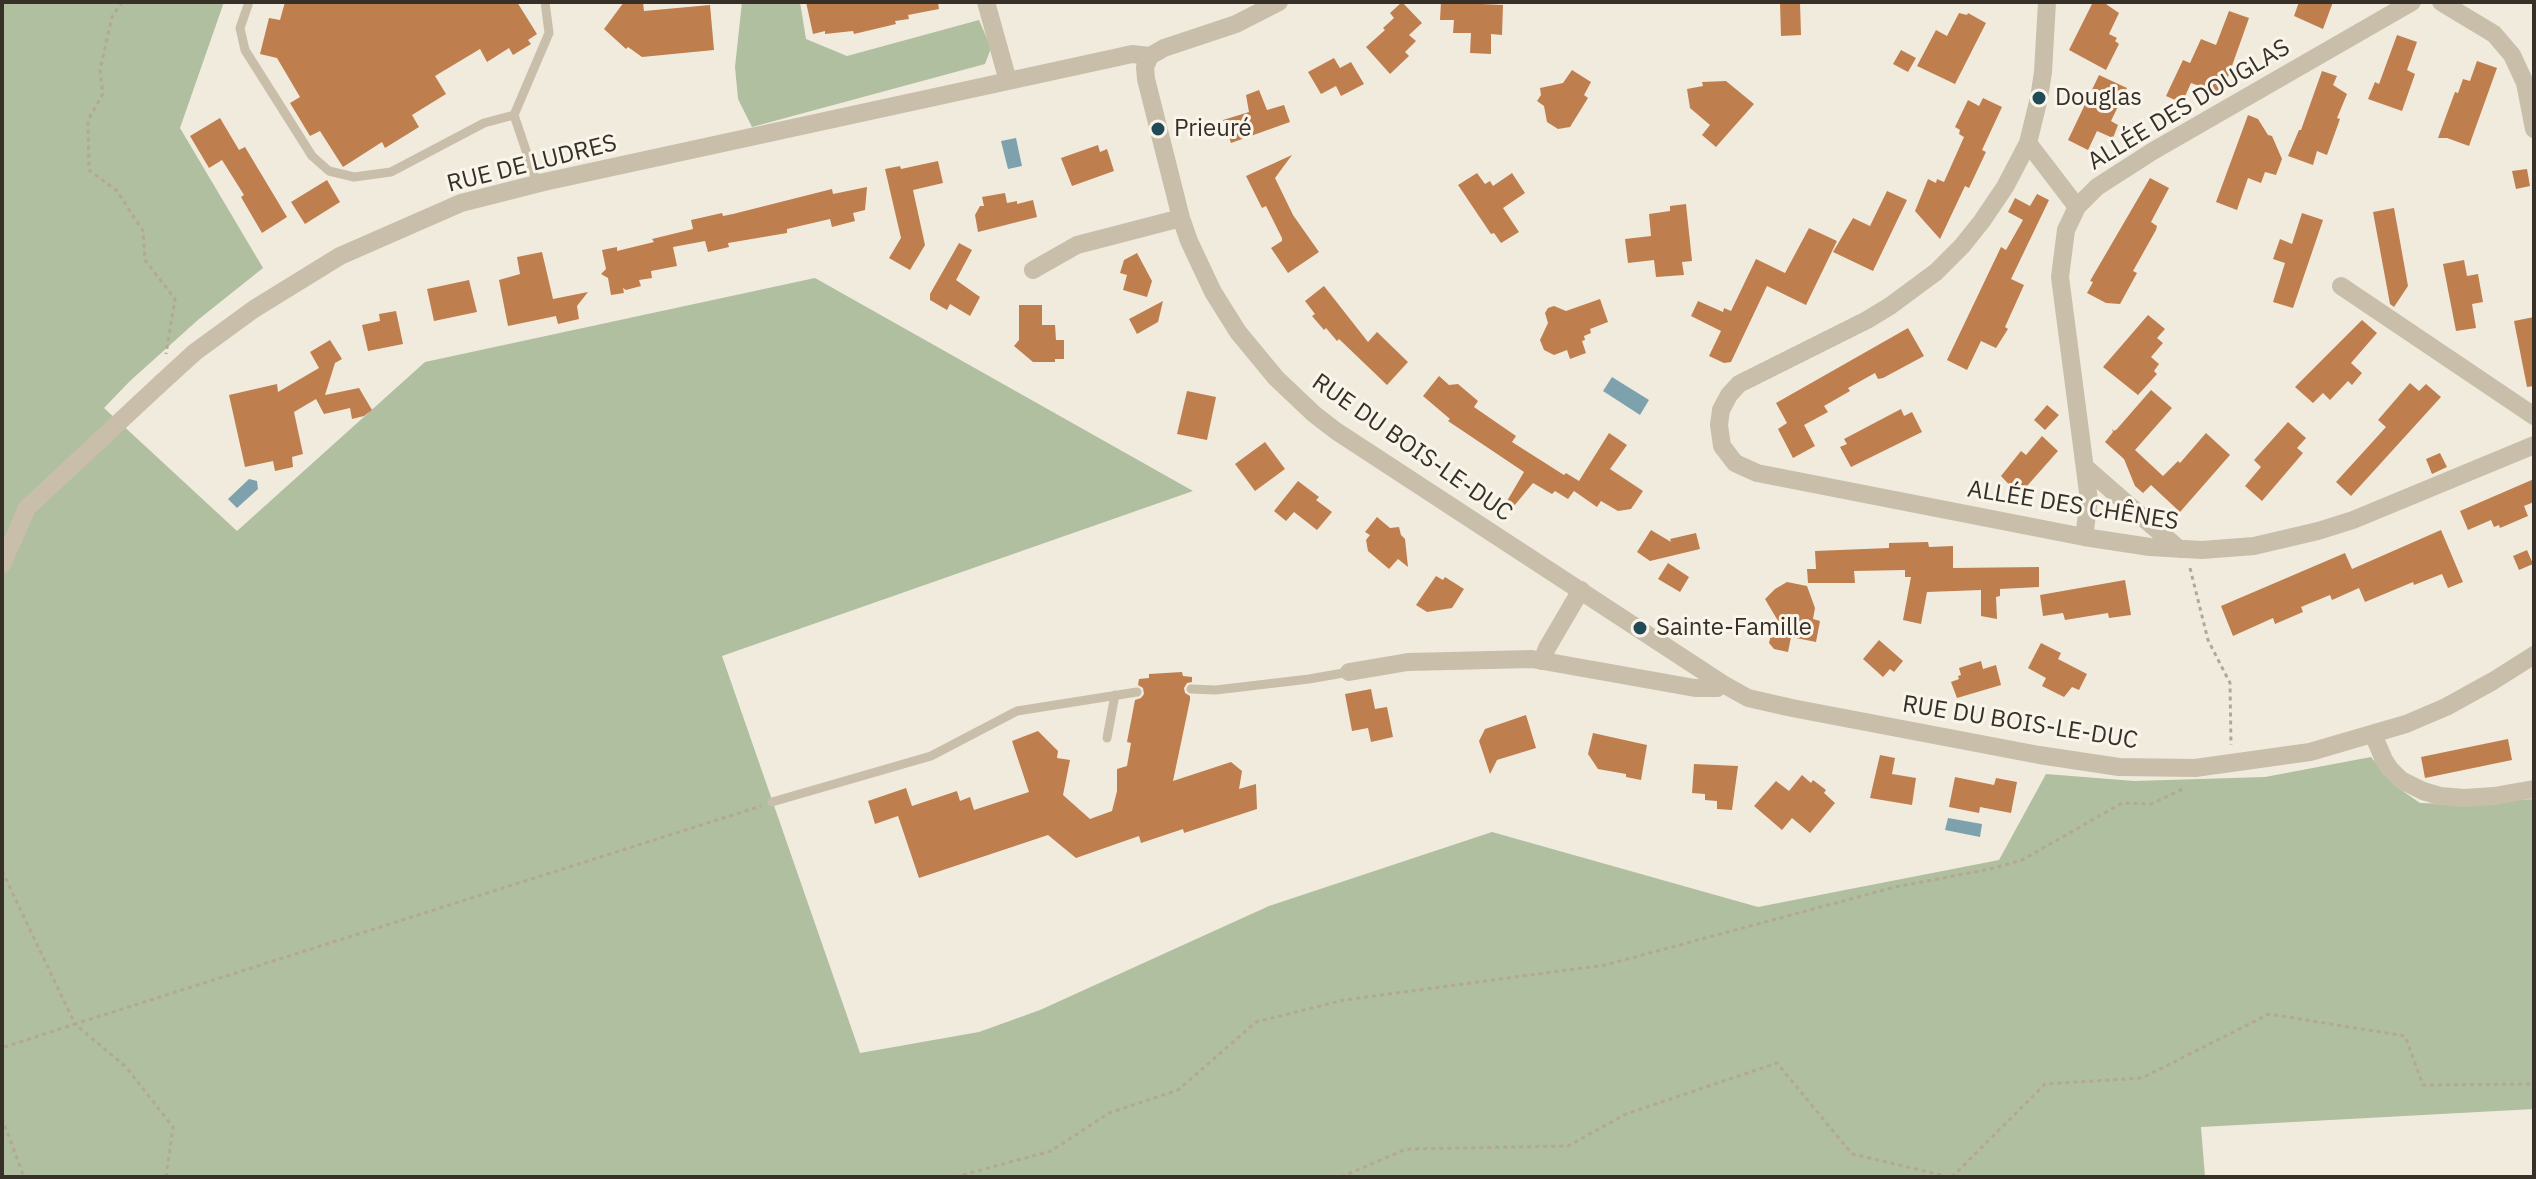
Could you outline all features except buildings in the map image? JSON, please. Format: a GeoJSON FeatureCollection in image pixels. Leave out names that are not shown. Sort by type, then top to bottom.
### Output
{"type":"FeatureCollection","features":[{"type":"Feature","properties":{"kind":"street"},"geometry":{"type":"LineString","coordinates":[[986,2],[1008,81]]}},
{"type":"Feature","properties":{"kind":"street","name":"RUE DE LUDRES"},"geometry":{"type":"LineString","coordinates":[[2,564],[27,508],[178,368],[254,309],[340,256],[461,203],[537,183],[1132,54],[1150,56],[1164,48],[1236,24],[1279,2]]}},
{"type":"Feature","properties":{"kind":"street"},"geometry":{"type":"LineString","coordinates":[[2028,143],[2043,72],[2047,2]]}},
{"type":"Feature","properties":{"kind":"street","name":"ALLÉE DES DOUGLAS"},"geometry":{"type":"LineString","coordinates":[[2084,537],[2089,500],[2060,277],[2066,230],[2077,207],[2097,187],[2153,151],[2412,2]]}},
{"type":"Feature","properties":{"kind":"street"},"geometry":{"type":"LineString","coordinates":[[2441,2],[2494,34],[2507,48],[2519,66],[2525,83],[2534,129]]}},
{"type":"Feature","properties":{"kind":"street","name":"RUE DU BOIS-LE-DUC"},"geometry":{"type":"LineString","coordinates":[[1150,56],[1145,67],[1146,79],[1181,218],[1202,271],[1251,350],[1290,393],[1336,431],[1748,698],[2039,755],[2119,767],[2195,768],[2310,752],[2373,734],[2446,707],[2534,655]]}},
{"type":"Feature","properties":{"kind":"street","name":"ALLÉE DES DOUGLAS"},"geometry":{"type":"LineString","coordinates":[[2028,143],[2077,207]]}},
{"type":"Feature","properties":{"kind":"street","name":"ALLÉE DES CHÊNES"},"geometry":{"type":"LineString","coordinates":[[2028,143],[2005,187],[1982,221],[1936,272],[1913,291],[1867,320],[1739,384],[1721,410],[1719,435],[1722,446],[1735,463],[1757,473],[2084,537],[2184,549],[2254,546],[2318,531],[2353,520],[2534,445]]}},
{"type":"Feature","properties":{"kind":"street"},"geometry":{"type":"LineString","coordinates":[[1033,270],[1077,245],[1181,218]]}},
{"type":"Feature","properties":{"kind":"street"},"geometry":{"type":"LineString","coordinates":[[2341,286],[2534,416]]}},
{"type":"Feature","properties":{"kind":"street"},"geometry":{"type":"LineString","coordinates":[[2085,467],[2184,549]]}},
{"type":"Feature","properties":{"kind":"street"},"geometry":{"type":"LineString","coordinates":[[1542,661],[1581,590]]}},
{"type":"Feature","properties":{"kind":"street","name":"RUE DU BOIS-LE-DUC"},"geometry":{"type":"LineString","coordinates":[[1349,672],[1408,662],[1508,658],[1542,661],[1695,688],[1717,688],[1723,684]]}},
{"type":"Feature","properties":{"kind":"street"},"geometry":{"type":"LineString","coordinates":[[2373,734],[2390,769],[2401,780],[2423,791],[2464,798],[2534,789]]}},
{"type":"Feature","properties":{"kind":"lane"},"geometry":{"type":"LineString","coordinates":[[249,2],[240,28],[245,50],[312,156],[329,171],[354,177],[391,172],[484,123],[514,115]]}},
{"type":"Feature","properties":{"kind":"lane"},"geometry":{"type":"LineString","coordinates":[[537,183],[514,115],[549,33],[545,2]]}},
{"type":"Feature","properties":{"kind":"lane"},"geometry":{"type":"LineString","coordinates":[[1191,689],[1216,690],[1349,672]]}},
{"type":"Feature","properties":{"kind":"lane"},"geometry":{"type":"LineString","coordinates":[[772,802],[931,756],[1017,711],[1137,692]]}},
{"type":"Feature","properties":{"kind":"lane"},"geometry":{"type":"LineString","coordinates":[[1107,738],[1115,695]]}},
{"type":"Feature","properties":{"kind":"path"},"geometry":{"type":"LineString","coordinates":[[122,2],[112,17],[100,70],[103,94],[88,120],[89,170],[117,191],[143,231],[145,260],[175,299],[166,353]]}},
{"type":"Feature","properties":{"kind":"path"},"geometry":{"type":"LineString","coordinates":[[2184,549],[2208,640],[2230,683],[2232,764]]}},
{"type":"Feature","properties":{"kind":"path"},"geometry":{"type":"LineString","coordinates":[[955,1177],[1051,1151],[1109,1113],[1178,1090],[1256,1022],[1344,1000],[1605,965],[1895,887],[1990,869],[2022,860],[2122,803],[2151,804],[2191,784]]}},
{"type":"Feature","properties":{"kind":"path"},"geometry":{"type":"LineString","coordinates":[[2,1048],[772,802]]}},
{"type":"Feature","properties":{"kind":"path"},"geometry":{"type":"LineString","coordinates":[[2,871],[75,1024],[126,1067],[173,1127],[166,1177]]}},
{"type":"Feature","properties":{"kind":"path"},"geometry":{"type":"LineString","coordinates":[[1341,1177],[1406,1149],[1568,1146],[1626,1114],[1777,1063],[1852,1154],[1951,1177],[2045,1084],[2142,1078],[2269,1014],[2405,1036],[2423,1085],[2534,1084]]}},
{"type":"Feature","properties":{"kind":"path"},"geometry":{"type":"LineString","coordinates":[[2,1118],[24,1177]]}},
{"type":"Feature","properties":{"kind":"green space"},"geometry":{"type":"Polygon","coordinates":[[[2,2],[224,2],[180,128],[263,268],[199,319],[104,408],[237,531],[425,362],[815,278],[1193,491],[722,656],[860,1053],[979,1032],[1040,1010],[1269,906],[1492,832],[1758,907],[1999,860],[2046,774],[2134,781],[2265,777],[2371,757],[2394,785],[2420,803],[2534,799],[2534,1109],[2201,1127],[2205,1177],[2,1177],[2,2]]]}},
{"type":"Feature","properties":{"kind":"green space"},"geometry":{"type":"Polygon","coordinates":[[[742,2],[800,2],[806,39],[847,56],[979,20],[991,48],[985,64],[752,127],[738,99],[735,67],[742,2]]]}},
{"type":"Feature","properties":{"kind":"water"},"geometry":{"type":"Polygon","coordinates":[[[1016,138],[1022,166],[1008,169],[1001,141],[1016,138]]]}},
{"type":"Feature","properties":{"kind":"water"},"geometry":{"type":"Polygon","coordinates":[[[1612,377],[1649,400],[1640,415],[1603,391],[1612,377]]]}},
{"type":"Feature","properties":{"kind":"water"},"geometry":{"type":"Polygon","coordinates":[[[249,479],[257,481],[258,489],[237,508],[228,499],[249,479]]]}},
{"type":"Feature","properties":{"kind":"water"},"geometry":{"type":"Polygon","coordinates":[[[1948,818],[1982,824],[1980,837],[1945,830],[1948,818]]]}},
{"type":"Feature","properties":{"kind":"place","name":"Douglas"},"geometry":{"type":"Point","coordinates":[2039,98]}},
{"type":"Feature","properties":{"kind":"place","name":"Prieuré"},"geometry":{"type":"Point","coordinates":[1158,129]}},
{"type":"Feature","properties":{"kind":"place","name":"Sainte-Famille"},"geometry":{"type":"Point","coordinates":[1640,628]}}]}
